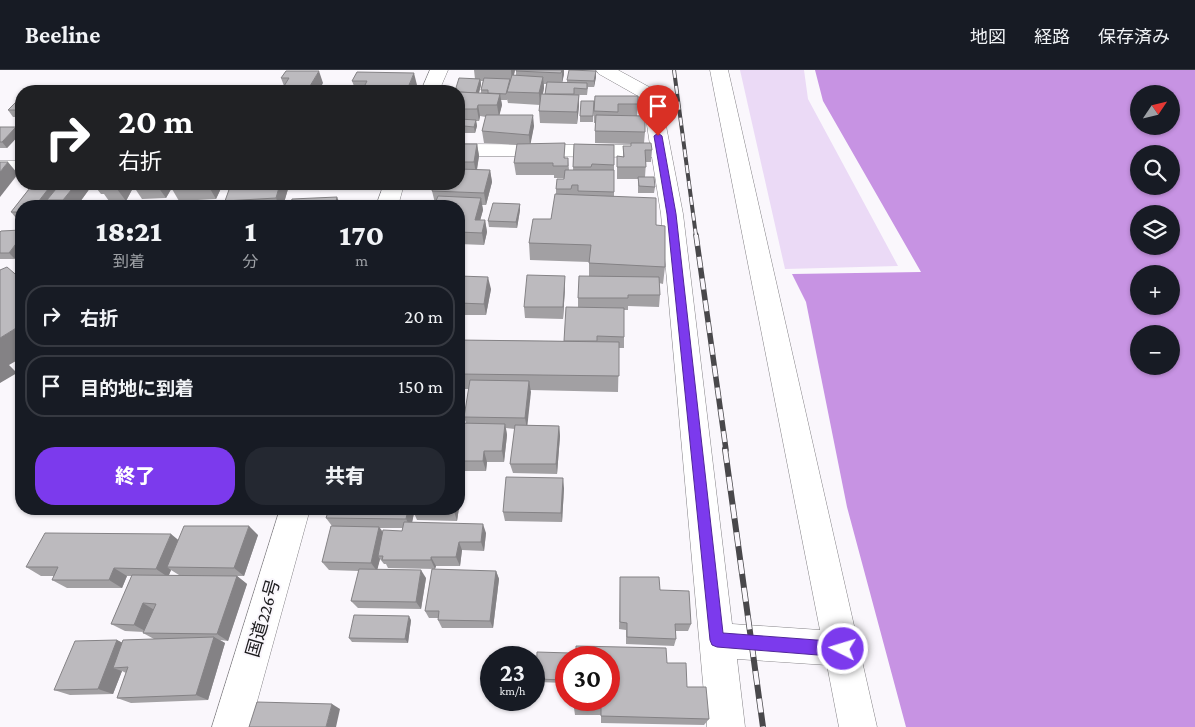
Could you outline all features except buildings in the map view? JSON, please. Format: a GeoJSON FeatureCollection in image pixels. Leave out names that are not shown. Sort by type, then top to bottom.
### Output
{"type":"FeatureCollection","features":[{"type":"Feature","properties":{"kind":"main road"},"geometry":{"type":"LineString","coordinates":[[433,85],[439,70]]}},
{"type":"Feature","properties":{"kind":"main road"},"geometry":{"type":"LineString","coordinates":[[605,70],[645,92],[653,105],[672,214],[726,727]]}},
{"type":"Feature","properties":{"kind":"main road"},"geometry":{"type":"LineString","coordinates":[[719,70],[858,727]]}},
{"type":"Feature","properties":{"kind":"main road"},"geometry":{"type":"LineString","coordinates":[[465,150],[660,151]]}},
{"type":"Feature","properties":{"kind":"main road"},"geometry":{"type":"LineString","coordinates":[[0,167],[15,167]]}},
{"type":"Feature","properties":{"kind":"main road","name":"国道226号"},"geometry":{"type":"LineString","coordinates":[[231,727],[293,515]]}},
{"type":"Feature","properties":{"kind":"main road"},"geometry":{"type":"LineString","coordinates":[[717,640],[843,649]]}},
{"type":"Feature","properties":{"kind":"shaded area"},"geometry":{"type":"Polygon","coordinates":[[[740,70],[804,70],[808,99],[898,266],[785,269],[740,70]]]}},
{"type":"Feature","properties":{"kind":"shaded area"},"geometry":{"type":"Polygon","coordinates":[[[815,70],[1195,70],[1195,727],[906,727],[847,507],[806,302],[792,274],[921,272],[823,101],[815,70]]]}},
{"type":"Feature","properties":{"kind":"railway"},"geometry":{"type":"LineString","coordinates":[[674,70],[696,236]]}},
{"type":"Feature","properties":{"kind":"railway"},"geometry":{"type":"LineString","coordinates":[[696,235],[726,450]]}},
{"type":"Feature","properties":{"kind":"railway"},"geometry":{"type":"LineString","coordinates":[[725,449],[763,727]]}},
{"type":"Feature","properties":{"kind":"route"},"geometry":{"type":"LineString","coordinates":[[658,136],[672,214],[717,640],[843,649]]}}]}
